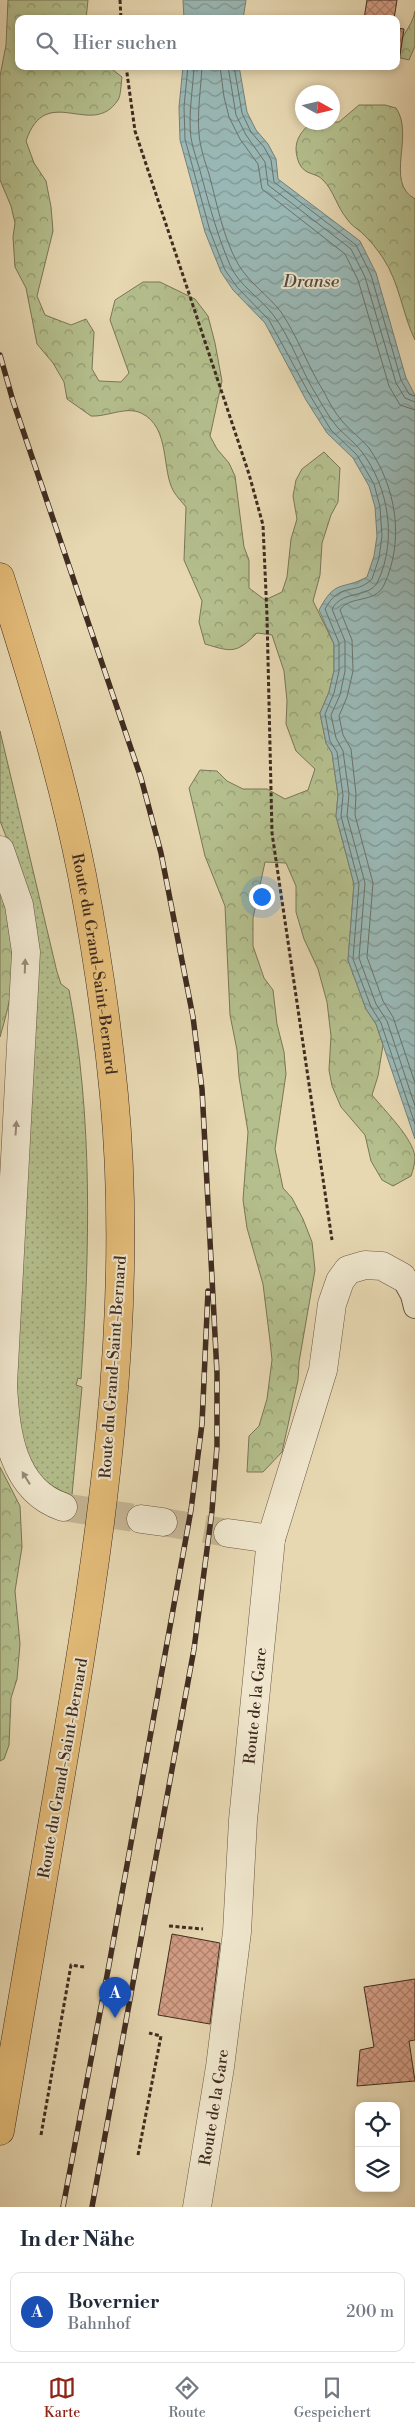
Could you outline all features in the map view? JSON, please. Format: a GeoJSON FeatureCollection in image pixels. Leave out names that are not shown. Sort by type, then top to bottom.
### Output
{"type":"FeatureCollection","features":[{"type":"Feature","properties":{"kind":"main road","name":"Route du Grand-Saint-Bernard"},"geometry":{"type":"LineString","coordinates":[[0,577],[46,728],[82,875],[105,1019],[114,1096],[119,1174],[120,1264],[110,1440],[90,1606],[0,2131]]}},
{"type":"Feature","properties":{"kind":"street"},"geometry":{"type":"LineString","coordinates":[[0,850],[19,905],[26,952],[11,1211],[3,1384],[4,1412],[10,1445],[28,1482],[49,1502],[64,1507]]}},
{"type":"Feature","properties":{"kind":"street"},"geometry":{"type":"LineString","coordinates":[[343,1276],[348,1270],[365,1265],[382,1266],[402,1277]]}},
{"type":"Feature","properties":{"kind":"street","name":"Route de la Gare"},"geometry":{"type":"LineString","coordinates":[[196,2207],[220,2067],[237,1932],[243,1820],[271,1539],[323,1370],[334,1294],[343,1276]]}},
{"type":"Feature","properties":{"kind":"street"},"geometry":{"type":"LineString","coordinates":[[228,1533],[271,1539]]}},
{"type":"Feature","properties":{"kind":"lane"},"geometry":{"type":"LineString","coordinates":[[402,1277],[412,1295],[415,1307]]}},
{"type":"Feature","properties":{"kind":"path"},"geometry":{"type":"LineString","coordinates":[[120,0],[121,15]]}},
{"type":"Feature","properties":{"kind":"path"},"geometry":{"type":"LineString","coordinates":[[127,70],[136,131],[238,440],[263,525],[268,626],[272,833],[316,1141],[336,1261],[343,1276]]}},
{"type":"Feature","properties":{"kind":"path"},"geometry":{"type":"LineString","coordinates":[[41,2136],[71,1965],[84,1967]]}},
{"type":"Feature","properties":{"kind":"path"},"geometry":{"type":"LineString","coordinates":[[138,2155],[161,2036],[149,2033]]}},
{"type":"Feature","properties":{"kind":"green space"},"geometry":{"type":"Polygon","coordinates":[[[8,0],[88,0],[86,15],[15,15],[15,70],[113,70],[122,77],[119,98],[107,111],[95,115],[57,112],[45,115],[35,124],[26,141],[34,163],[46,181],[53,231],[37,296],[45,315],[71,325],[86,319],[94,332],[92,369],[99,381],[121,382],[129,373],[110,320],[115,300],[143,282],[160,282],[195,299],[208,316],[222,381],[210,436],[217,449],[229,463],[235,476],[244,547],[249,560],[249,588],[265,600],[282,592],[287,577],[291,539],[297,519],[293,496],[296,480],[302,469],[324,452],[340,468],[338,502],[331,515],[322,543],[320,575],[313,601],[334,644],[334,671],[329,692],[320,713],[326,743],[332,753],[338,795],[336,816],[354,884],[348,960],[366,1009],[376,1024],[383,1045],[378,1076],[372,1095],[404,1133],[413,1149],[415,1160],[411,1176],[393,1186],[382,1180],[371,1161],[365,1135],[341,1107],[332,1086],[329,1070],[331,1036],[327,1002],[318,969],[304,939],[296,912],[296,886],[286,863],[265,862],[253,918],[253,946],[264,978],[273,990],[277,1024],[284,1052],[286,1074],[275,1149],[283,1188],[292,1198],[312,1242],[315,1270],[299,1362],[298,1380],[282,1452],[263,1472],[247,1472],[249,1436],[259,1426],[267,1399],[272,1360],[263,1284],[247,1228],[243,1200],[248,1132],[239,1077],[237,1050],[230,1015],[225,906],[205,856],[189,788],[200,770],[217,771],[227,781],[243,789],[267,789],[285,799],[308,790],[315,769],[296,751],[286,724],[287,701],[284,671],[272,635],[257,633],[244,645],[228,650],[205,644],[199,622],[202,601],[184,560],[186,507],[175,494],[170,483],[164,450],[157,428],[141,413],[135,411],[91,416],[67,399],[64,382],[53,363],[37,344],[26,288],[15,267],[13,237],[15,223],[11,206],[0,180],[0,76],[6,45],[8,0]]]}},
{"type":"Feature","properties":{"kind":"green space"},"geometry":{"type":"Polygon","coordinates":[[[415,11],[415,46],[409,60],[400,58],[400,42],[415,11]]]}},
{"type":"Feature","properties":{"kind":"green space"},"geometry":{"type":"Polygon","coordinates":[[[359,105],[385,105],[396,108],[401,119],[403,131],[400,170],[406,191],[415,199],[415,340],[397,288],[383,258],[367,238],[348,221],[327,184],[304,170],[299,163],[296,145],[303,131],[340,130],[340,121],[359,105]]]}},
{"type":"Feature","properties":{"kind":"green space"},"geometry":{"type":"Polygon","coordinates":[[[0,731],[57,972],[61,984],[69,990],[82,1086],[87,1184],[86,1282],[81,1379],[78,1378],[76,1385],[82,1387],[72,1495],[57,1489],[37,1472],[26,1450],[14,1410],[15,859],[0,821],[0,731]]]}},
{"type":"Feature","properties":{"kind":"green space"},"geometry":{"type":"Polygon","coordinates":[[[0,886],[4,893],[9,917],[12,971],[9,1002],[0,1037],[0,886]]]}},
{"type":"Feature","properties":{"kind":"green space"},"geometry":{"type":"Polygon","coordinates":[[[0,1467],[20,1506],[22,1547],[15,1591],[20,1644],[17,1679],[11,1698],[9,1745],[4,1759],[0,1761],[0,1467]]]}},
{"type":"Feature","properties":{"kind":"water"},"geometry":{"type":"Polygon","coordinates":[[[183,0],[246,0],[244,15],[184,15],[183,0]]]}},
{"type":"Feature","properties":{"kind":"water","name":"Dranse"},"geometry":{"type":"Polygon","coordinates":[[[183,70],[240,70],[247,112],[256,130],[268,144],[276,159],[278,179],[360,241],[376,273],[406,378],[415,395],[415,1139],[376,1024],[366,1009],[348,960],[354,884],[336,816],[338,795],[332,753],[326,743],[320,713],[329,692],[334,671],[334,644],[319,610],[330,593],[335,589],[367,577],[374,556],[377,536],[375,507],[369,486],[353,458],[327,433],[306,400],[265,323],[233,290],[221,272],[205,232],[180,140],[179,107],[183,70]]]}},
{"type":"Feature","properties":{"kind":"building"},"geometry":{"type":"Polygon","coordinates":[[[367,0],[397,0],[395,15],[365,15],[367,0]]]}},
{"type":"Feature","properties":{"kind":"building"},"geometry":{"type":"Polygon","coordinates":[[[400,28],[404,29],[400,55],[400,28]]]}},
{"type":"Feature","properties":{"kind":"building"},"geometry":{"type":"Polygon","coordinates":[[[172,1934],[220,1943],[210,2024],[158,2015],[172,1934]]]}},
{"type":"Feature","properties":{"kind":"building"},"geometry":{"type":"Polygon","coordinates":[[[415,1979],[415,2040],[409,2041],[415,2081],[357,2086],[360,2050],[374,2047],[364,1987],[415,1979]]]}},
{"type":"Feature","properties":{"kind":"tunnel"},"geometry":{"type":"LineString","coordinates":[[63,1507],[141,1519]]}},
{"type":"Feature","properties":{"kind":"tunnel"},"geometry":{"type":"LineString","coordinates":[[163,1522],[228,1533]]}},
{"type":"Feature","properties":{"kind":"railway"},"geometry":{"type":"LineString","coordinates":[[0,355],[13,401],[141,778],[161,853],[193,1017],[202,1089],[217,1373],[217,1446],[212,1511],[194,1649],[92,2207]]}},
{"type":"Feature","properties":{"kind":"railway"},"geometry":{"type":"LineString","coordinates":[[63,2207],[109,1965],[191,1510],[202,1424],[208,1291]]}},
{"type":"Feature","properties":{"kind":"place","name":"Bovernier"},"geometry":{"type":"Point","coordinates":[115,2018]}}]}
